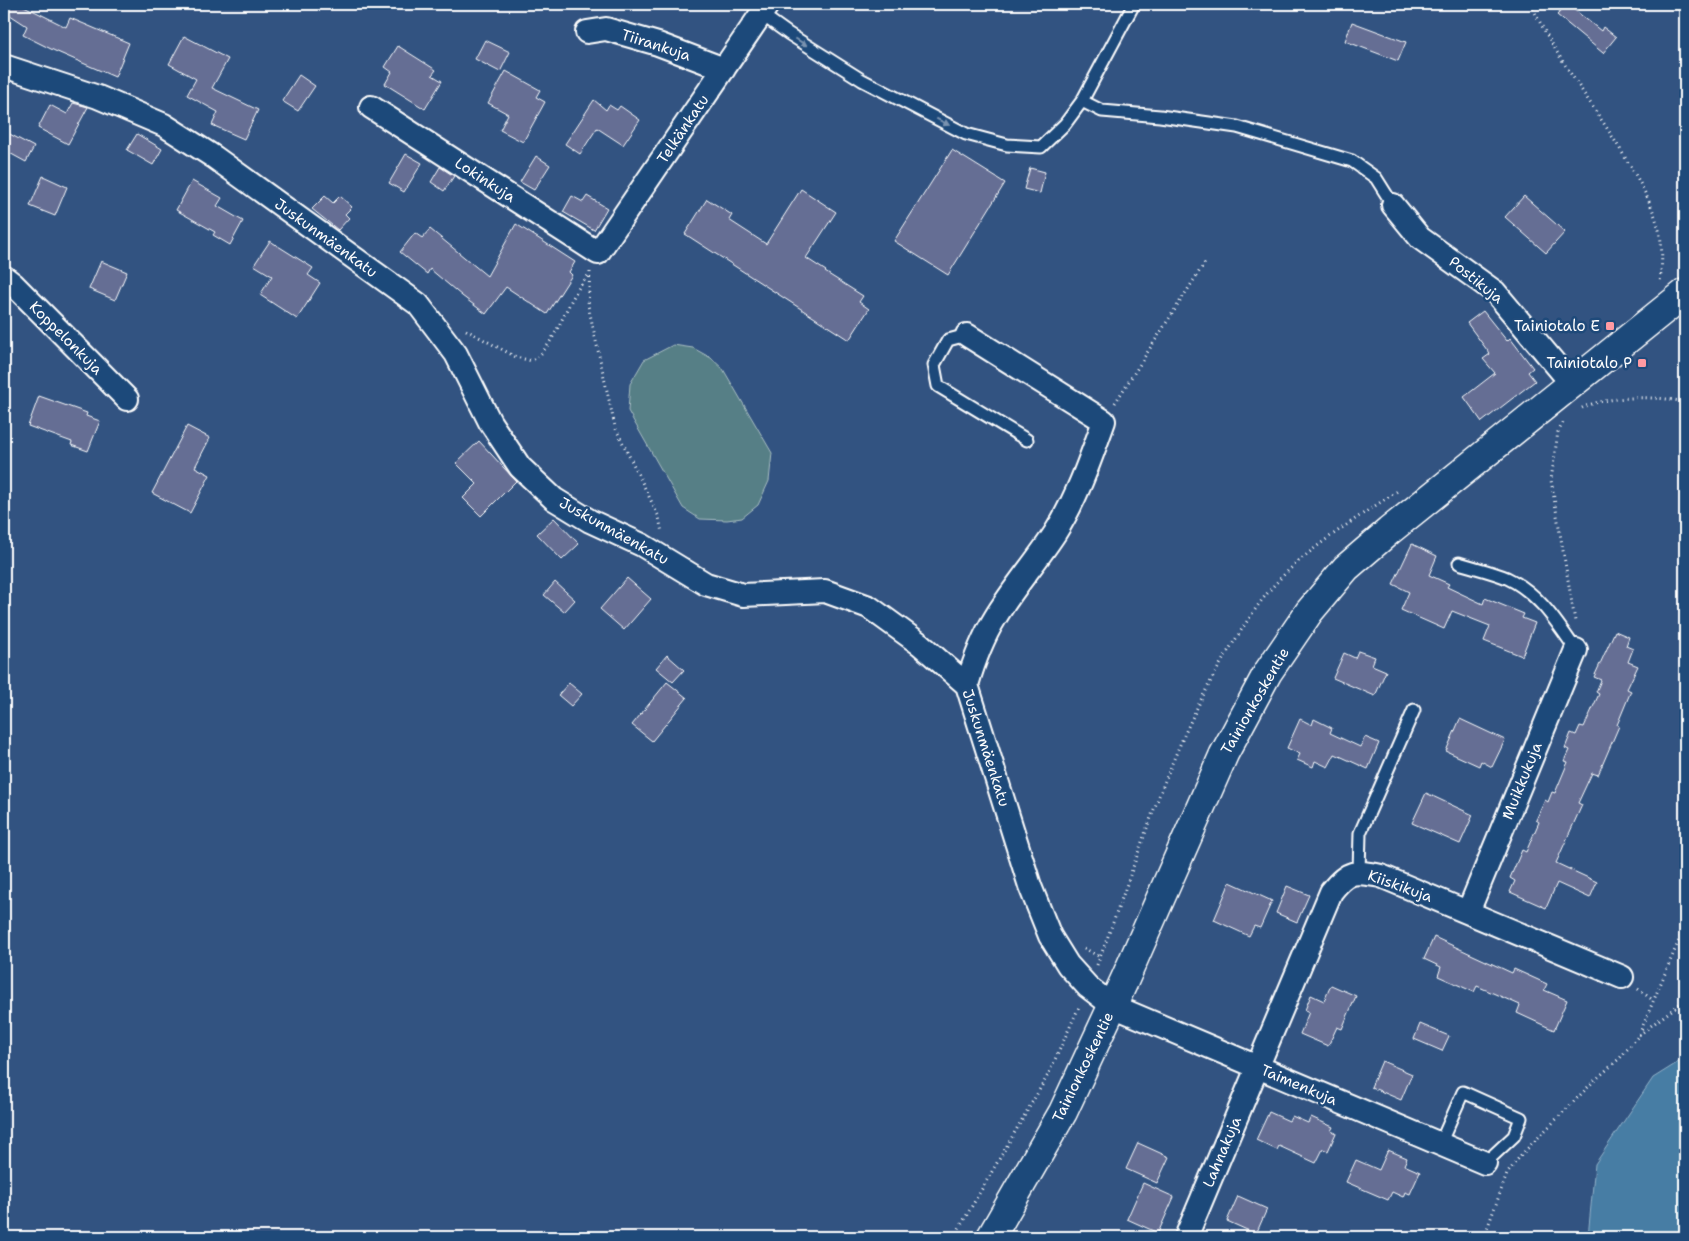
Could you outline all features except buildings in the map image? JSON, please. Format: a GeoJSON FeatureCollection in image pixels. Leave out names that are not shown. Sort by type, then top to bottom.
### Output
{"type":"FeatureCollection","features":[{"type":"Feature","properties":{"kind":"street","name":"Telkänkatu"},"geometry":{"type":"LineString","coordinates":[[598,253],[764,9]]}},
{"type":"Feature","properties":{"kind":"street","name":"Tiirankuja"},"geometry":{"type":"LineString","coordinates":[[587,32],[606,29],[658,44],[724,69]]}},
{"type":"Feature","properties":{"kind":"street","name":"Juskunmäenkatu"},"geometry":{"type":"LineString","coordinates":[[4,66],[98,97],[164,125],[214,157],[418,304],[456,354],[490,422],[520,467],[554,499],[590,521],[642,545],[706,584],[743,595],[825,591],[869,607],[920,644],[967,685],[1030,886],[1050,936],[1068,965],[1088,987],[1113,1006]]}},
{"type":"Feature","properties":{"kind":"street","name":"Lokinkuja"},"geometry":{"type":"LineString","coordinates":[[372,107],[598,253]]}},
{"type":"Feature","properties":{"kind":"street","name":"Postikuja"},"geometry":{"type":"LineString","coordinates":[[1393,206],[1420,238],[1495,292],[1576,396]]}},
{"type":"Feature","properties":{"kind":"street","name":"Koppelonkuja"},"geometry":{"type":"LineString","coordinates":[[4,277],[127,399]]}},
{"type":"Feature","properties":{"kind":"street","name":"Tainionkoskentie"},"geometry":{"type":"LineString","coordinates":[[991,1237],[1063,1112],[1113,1006],[1224,754],[1268,672],[1309,612],[1346,568],[1389,530],[1576,396],[1685,293]]}},
{"type":"Feature","properties":{"kind":"street"},"geometry":{"type":"LineString","coordinates":[[967,685],[981,643],[995,618],[1069,510],[1083,479],[1104,421],[968,334]]}},
{"type":"Feature","properties":{"kind":"street","name":"Muikkukuja"},"geometry":{"type":"LineString","coordinates":[[1468,912],[1576,650]]}},
{"type":"Feature","properties":{"kind":"street","name":"Kiiskikuja"},"geometry":{"type":"LineString","coordinates":[[1257,1067],[1331,892],[1341,879],[1359,872],[1381,876],[1622,977]]}},
{"type":"Feature","properties":{"kind":"street","name":"Taimenkuja"},"geometry":{"type":"LineString","coordinates":[[1113,1006],[1484,1163]]}},
{"type":"Feature","properties":{"kind":"street","name":"Lahnakuja"},"geometry":{"type":"LineString","coordinates":[[1186,1237],[1257,1067]]}},
{"type":"Feature","properties":{"kind":"lane"},"geometry":{"type":"LineString","coordinates":[[764,9],[790,34],[862,80],[966,134],[1007,145],[1041,147],[1065,124],[1082,101],[1134,4]]}},
{"type":"Feature","properties":{"kind":"lane"},"geometry":{"type":"LineString","coordinates":[[1082,101],[1102,112],[1160,116],[1237,127],[1352,161],[1376,178],[1393,206]]}},
{"type":"Feature","properties":{"kind":"lane"},"geometry":{"type":"LineString","coordinates":[[968,334],[948,340],[934,365],[938,386],[1027,440]]}},
{"type":"Feature","properties":{"kind":"lane"},"geometry":{"type":"LineString","coordinates":[[1459,563],[1508,578],[1533,594],[1576,650]]}},
{"type":"Feature","properties":{"kind":"lane"},"geometry":{"type":"LineString","coordinates":[[1359,872],[1360,833],[1414,710]]}},
{"type":"Feature","properties":{"kind":"lane"},"geometry":{"type":"LineString","coordinates":[[1440,1144],[1463,1092],[1521,1118],[1514,1136],[1484,1163]]}},
{"type":"Feature","properties":{"kind":"path"},"geometry":{"type":"LineString","coordinates":[[1530,4],[1562,59],[1601,117],[1642,186],[1659,229],[1663,257],[1659,288]]}},
{"type":"Feature","properties":{"kind":"path"},"geometry":{"type":"LineString","coordinates":[[598,253],[590,274],[588,305],[616,427],[659,517],[667,560]]}},
{"type":"Feature","properties":{"kind":"path"},"geometry":{"type":"LineString","coordinates":[[1104,421],[1206,261]]}},
{"type":"Feature","properties":{"kind":"path"},"geometry":{"type":"LineString","coordinates":[[460,327],[516,357],[532,361],[539,357],[547,346],[575,293],[590,274]]}},
{"type":"Feature","properties":{"kind":"path"},"geometry":{"type":"LineString","coordinates":[[1576,396],[1586,406],[1617,399],[1669,398],[1685,402]]}},
{"type":"Feature","properties":{"kind":"path"},"geometry":{"type":"LineString","coordinates":[[1566,416],[1558,432],[1551,480],[1576,628],[1576,650]]}},
{"type":"Feature","properties":{"kind":"path"},"geometry":{"type":"LineString","coordinates":[[1639,1035],[1685,926]]}},
{"type":"Feature","properties":{"kind":"path"},"geometry":{"type":"LineString","coordinates":[[1077,944],[1100,957]]}},
{"type":"Feature","properties":{"kind":"path"},"geometry":{"type":"LineString","coordinates":[[954,1237],[1048,1075],[1088,987]]}},
{"type":"Feature","properties":{"kind":"path"},"geometry":{"type":"LineString","coordinates":[[1484,1237],[1507,1174],[1521,1155],[1594,1081],[1620,1058],[1639,1035],[1685,1000]]}},
{"type":"Feature","properties":{"kind":"green space"},"geometry":{"type":"Polygon","coordinates":[[[673,345],[693,348],[711,358],[723,369],[772,453],[769,481],[758,505],[742,518],[727,520],[700,519],[683,508],[628,411],[630,384],[644,360],[673,345]]]}},
{"type":"Feature","properties":{"kind":"water"},"geometry":{"type":"Polygon","coordinates":[[[1685,1058],[1685,1237],[1588,1237],[1595,1164],[1653,1078],[1685,1058]]]}},
{"type":"Feature","properties":{"kind":"place","name":"Tainiotalo E"},"geometry":{"type":"Point","coordinates":[1610,326]}},
{"type":"Feature","properties":{"kind":"place","name":"Tainiotalo P"},"geometry":{"type":"Point","coordinates":[1642,363]}}]}
